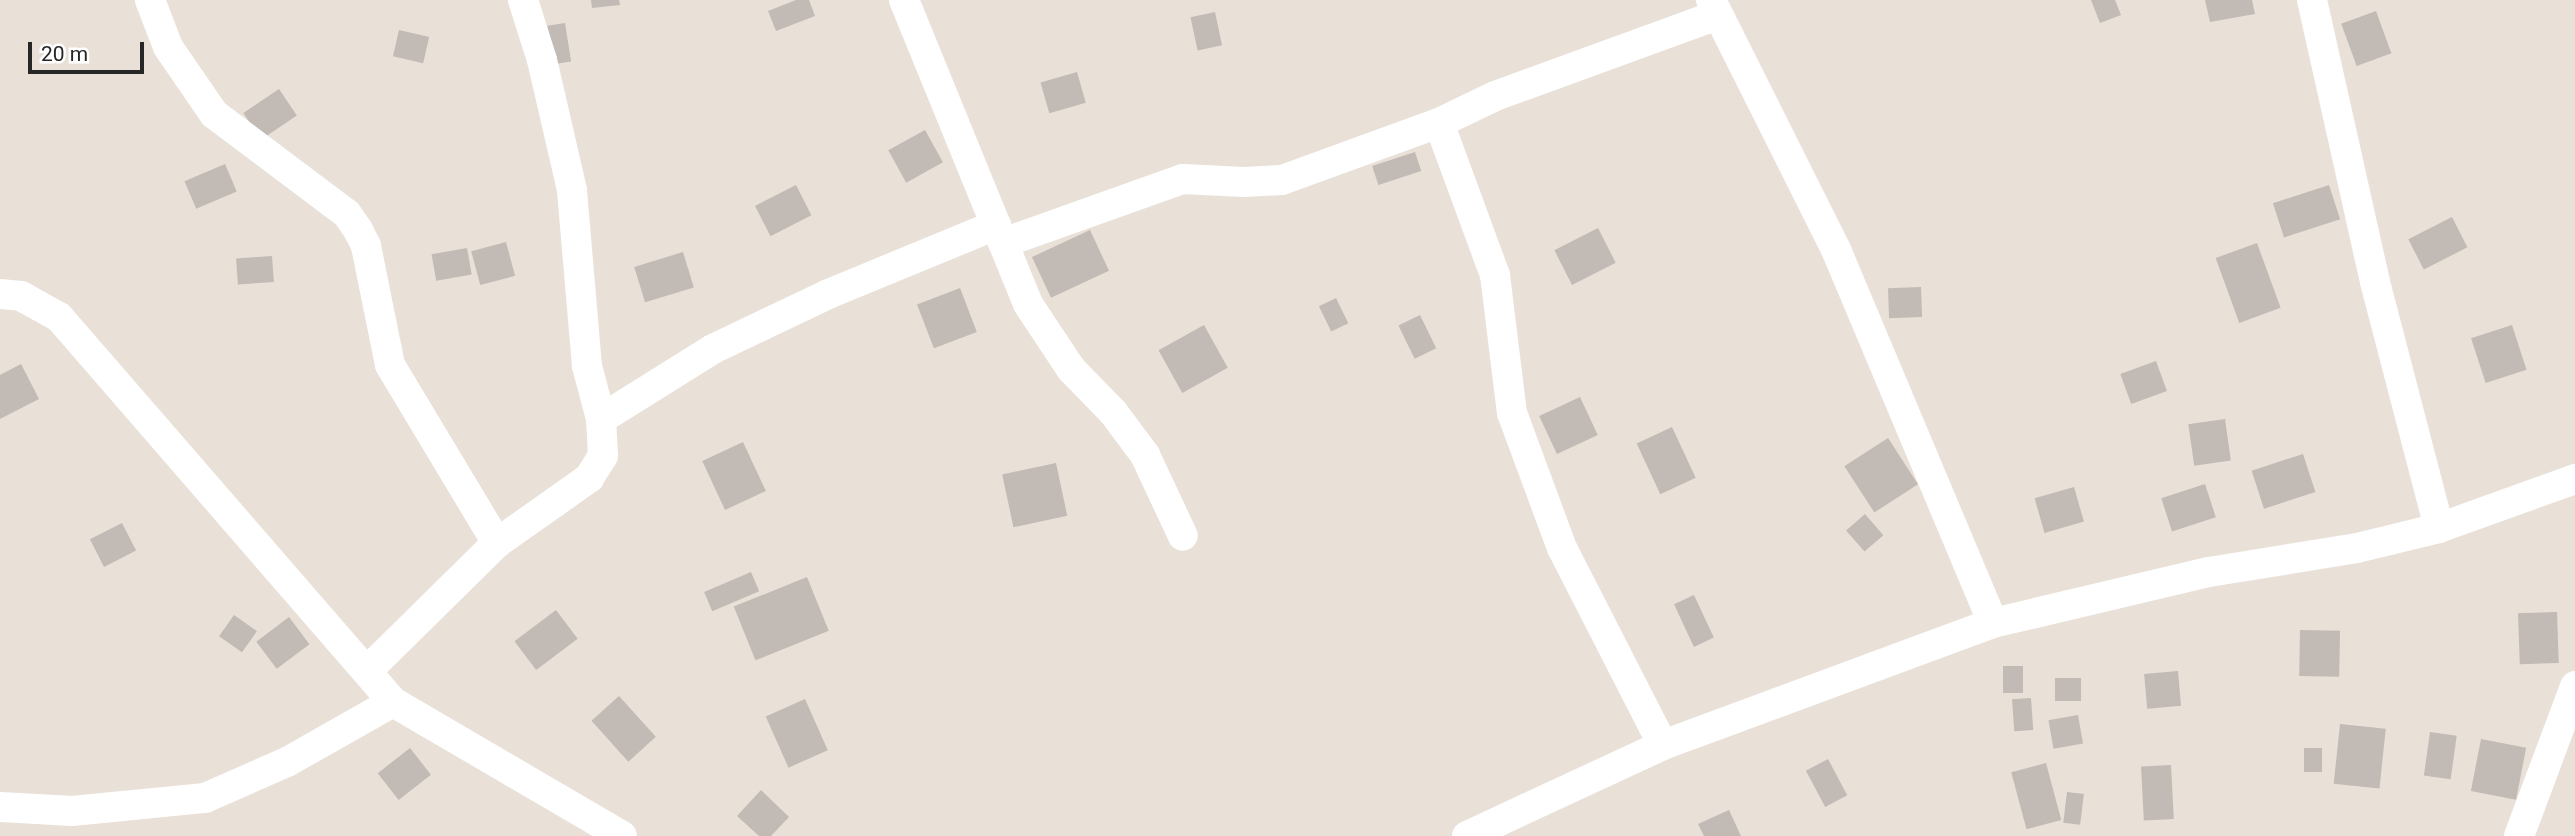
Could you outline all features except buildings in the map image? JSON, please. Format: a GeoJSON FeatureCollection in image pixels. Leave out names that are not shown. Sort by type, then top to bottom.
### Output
{"type":"FeatureCollection","features":[{"type":"Feature","properties":{"kind":"street"},"geometry":{"type":"LineString","coordinates":[[150,0],[168,47],[214,114],[347,214],[358,230],[366,246],[390,365],[497,543]]}},
{"type":"Feature","properties":{"kind":"street"},"geometry":{"type":"LineString","coordinates":[[367,671],[497,543],[589,478],[603,456],[601,419],[587,366],[572,190],[542,60],[523,0]]}},
{"type":"Feature","properties":{"kind":"street"},"geometry":{"type":"LineString","coordinates":[[904,0],[1028,304],[1071,369],[1113,412],[1145,455],[1183,536]]}},
{"type":"Feature","properties":{"kind":"street"},"geometry":{"type":"LineString","coordinates":[[2312,0],[2375,282],[2439,528]]}},
{"type":"Feature","properties":{"kind":"street"},"geometry":{"type":"LineString","coordinates":[[601,419],[713,349],[826,295],[999,234],[1182,179],[1244,182],[1282,180],[1439,123],[1494,96],[1714,8],[1837,251],[1993,623]]}},
{"type":"Feature","properties":{"kind":"street"},"geometry":{"type":"LineString","coordinates":[[1439,123],[1495,275],[1512,413],[1562,548],[1663,745]]}},
{"type":"Feature","properties":{"kind":"street"},"geometry":{"type":"LineString","coordinates":[[0,294],[21,296],[60,317],[393,702],[622,836]]}},
{"type":"Feature","properties":{"kind":"street"},"geometry":{"type":"LineString","coordinates":[[1467,836],[1663,745],[1993,623],[2209,572],[2357,548],[2439,528],[2575,479]]}},
{"type":"Feature","properties":{"kind":"street"},"geometry":{"type":"LineString","coordinates":[[2519,836],[2575,686]]}},
{"type":"Feature","properties":{"kind":"street"},"geometry":{"type":"LineString","coordinates":[[0,807],[74,823],[205,798],[287,762],[393,702]]}}]}
